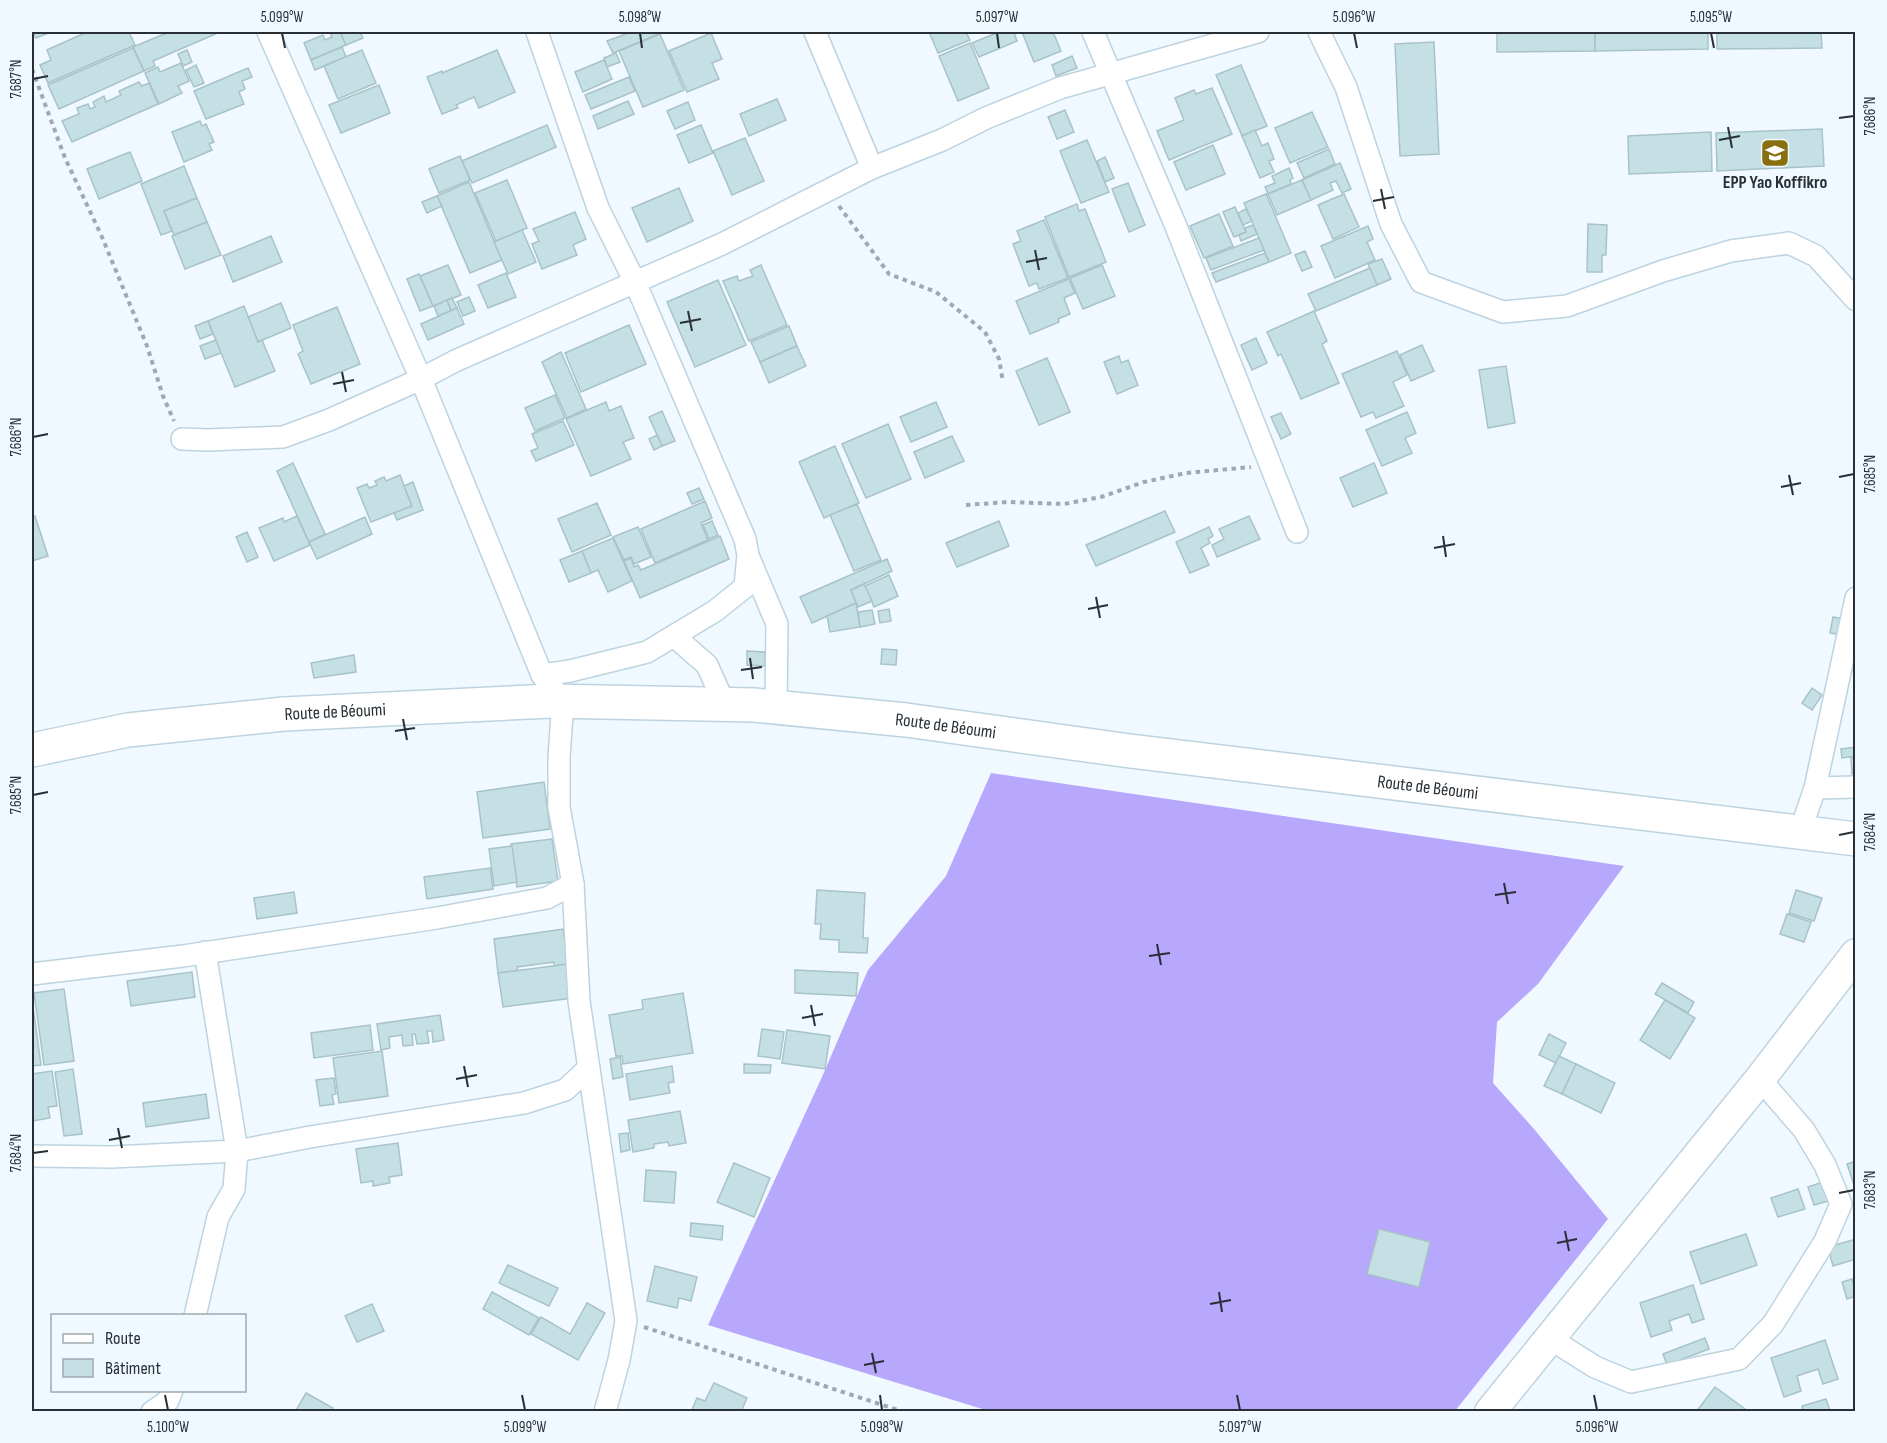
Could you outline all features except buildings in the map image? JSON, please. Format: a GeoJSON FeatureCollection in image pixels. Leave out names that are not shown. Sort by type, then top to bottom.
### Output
{"type":"FeatureCollection","features":[{"type":"Feature","properties":{"kind":"main road","name":"Route de Béoumi"},"geometry":{"type":"LineString","coordinates":[[32,750],[128,730],[284,714],[563,701],[776,707],[906,720],[1130,751],[1856,839]]}},
{"type":"Feature","properties":{"kind":"main road"},"geometry":{"type":"LineString","coordinates":[[1490,1412],[1760,1079],[1856,954]]}},
{"type":"Feature","properties":{"kind":"street"},"geometry":{"type":"LineString","coordinates":[[268,32],[421,379],[542,675],[563,701],[559,757],[559,807],[573,884],[579,1001],[626,1321],[619,1360],[605,1412]]}},
{"type":"Feature","properties":{"kind":"street"},"geometry":{"type":"LineString","coordinates":[[537,32],[598,208],[635,282],[729,500],[745,538],[748,555],[777,624],[776,707]]}},
{"type":"Feature","properties":{"kind":"street"},"geometry":{"type":"LineString","coordinates":[[815,32],[872,168]]}},
{"type":"Feature","properties":{"kind":"street"},"geometry":{"type":"LineString","coordinates":[[1093,32],[1175,224],[1297,532]]}},
{"type":"Feature","properties":{"kind":"street"},"geometry":{"type":"LineString","coordinates":[[182,439],[283,437],[329,420],[456,361],[722,244],[872,168],[942,140],[986,118],[1049,92],[1111,72],[1257,32]]}},
{"type":"Feature","properties":{"kind":"street"},"geometry":{"type":"LineString","coordinates":[[1319,32],[1346,87],[1391,224],[1421,282],[1503,312],[1567,306],[1663,271],[1731,251],[1789,243],[1816,256],[1856,300]]}},
{"type":"Feature","properties":{"kind":"street"},"geometry":{"type":"LineString","coordinates":[[542,675],[570,671],[647,652],[715,611],[745,587],[748,555]]}},
{"type":"Feature","properties":{"kind":"street"},"geometry":{"type":"LineString","coordinates":[[1800,832],[1815,788],[1856,598]]}},
{"type":"Feature","properties":{"kind":"street"},"geometry":{"type":"LineString","coordinates":[[674,636],[707,665],[725,705]]}},
{"type":"Feature","properties":{"kind":"street"},"geometry":{"type":"LineString","coordinates":[[1815,788],[1856,787]]}},
{"type":"Feature","properties":{"kind":"street"},"geometry":{"type":"LineString","coordinates":[[32,974],[205,952],[520,904],[547,898],[573,884]]}},
{"type":"Feature","properties":{"kind":"street"},"geometry":{"type":"LineString","coordinates":[[195,1314],[218,1216],[234,1189],[237,1151],[205,952]]}},
{"type":"Feature","properties":{"kind":"street"},"geometry":{"type":"LineString","coordinates":[[32,1156],[112,1157],[237,1151],[524,1103],[566,1090],[589,1068]]}},
{"type":"Feature","properties":{"kind":"street"},"geometry":{"type":"LineString","coordinates":[[1549,1338],[1595,1367],[1631,1382],[1739,1359],[1773,1324],[1825,1241],[1841,1204],[1825,1165],[1804,1130],[1760,1079]]}},
{"type":"Feature","properties":{"kind":"street"},"geometry":{"type":"LineString","coordinates":[[152,1412],[168,1401],[171,1392]]}},
{"type":"Feature","properties":{"kind":"path"},"geometry":{"type":"LineString","coordinates":[[32,69],[64,158],[102,237],[147,346],[163,396],[182,439]]}},
{"type":"Feature","properties":{"kind":"path"},"geometry":{"type":"LineString","coordinates":[[827,191],[889,274],[936,292],[986,332],[999,359],[1003,382]]}},
{"type":"Feature","properties":{"kind":"path"},"geometry":{"type":"LineString","coordinates":[[966,505],[1008,502],[1064,504],[1101,497],[1186,473],[1269,465]]}},
{"type":"Feature","properties":{"kind":"path"},"geometry":{"type":"LineString","coordinates":[[626,1321],[904,1412]]}},
{"type":"Feature","properties":{"kind":"shaded area"},"geometry":{"type":"Polygon","coordinates":[[[991,773],[1624,866],[1538,984],[1497,1022],[1493,1083],[1608,1219],[1455,1411],[989,1411],[708,1325],[822,1077],[868,970],[946,876],[991,773]]]}},
{"type":"Feature","properties":{"kind":"place","name":"EPP Yao Koffikro"},"geometry":{"type":"Point","coordinates":[1775,153]}}]}
